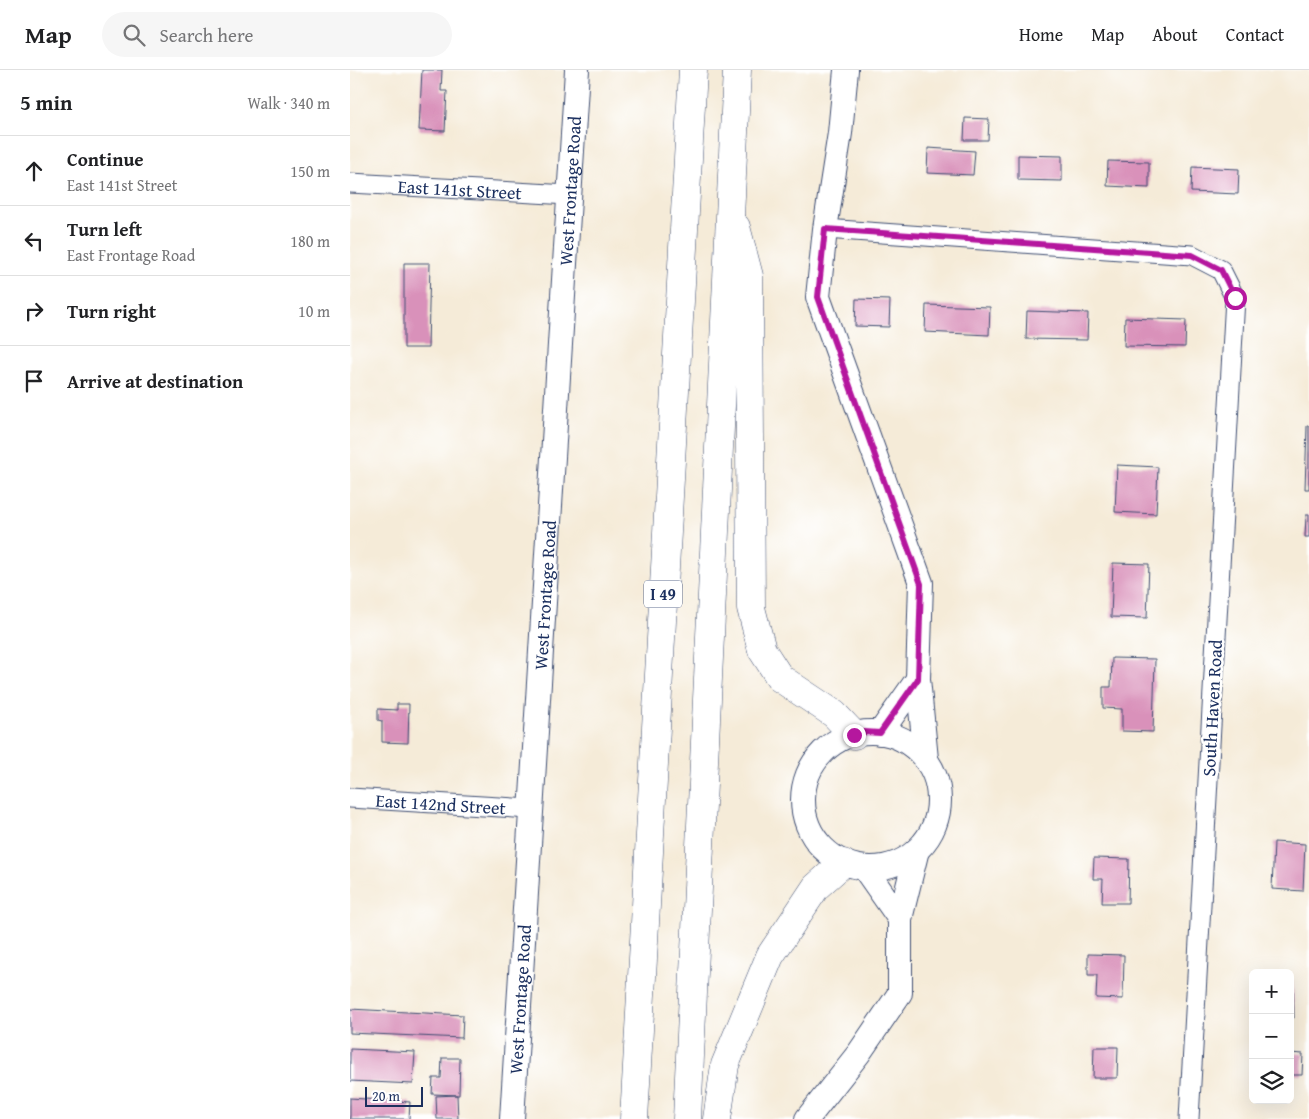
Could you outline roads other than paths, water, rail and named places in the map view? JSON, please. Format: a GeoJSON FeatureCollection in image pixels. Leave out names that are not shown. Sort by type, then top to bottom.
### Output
{"type":"FeatureCollection","features":[{"type":"Feature","properties":{"kind":"highway","name":"I 49"},"geometry":{"type":"LineString","coordinates":[[634,1119],[693,70]]}},
{"type":"Feature","properties":{"kind":"highway"},"geometry":{"type":"LineString","coordinates":[[687,1119],[729,203],[737,70]]}},
{"type":"Feature","properties":{"kind":"highway"},"geometry":{"type":"LineString","coordinates":[[729,203],[749,276],[751,608],[762,650],[780,678],[867,734]]}},
{"type":"Feature","properties":{"kind":"highway"},"geometry":{"type":"LineString","coordinates":[[717,1119],[725,1065],[770,956],[816,888],[854,866]]}},
{"type":"Feature","properties":{"kind":"street","name":"West Frontage Road"},"geometry":{"type":"LineString","coordinates":[[512,1119],[577,70]]}},
{"type":"Feature","properties":{"kind":"street"},"geometry":{"type":"LineString","coordinates":[[846,70],[840,133],[825,229],[818,297],[921,584],[918,679],[926,759]]}},
{"type":"Feature","properties":{"kind":"street","name":"East 141st Street"},"geometry":{"type":"LineString","coordinates":[[350,183],[569,196]]}},
{"type":"Feature","properties":{"kind":"street","name":"South Haven Road"},"geometry":{"type":"LineString","coordinates":[[825,229],[1192,255],[1221,270],[1235,298],[1189,1119]]}},
{"type":"Feature","properties":{"kind":"street"},"geometry":{"type":"LineString","coordinates":[[867,734],[918,679]]}},
{"type":"Feature","properties":{"kind":"street"},"geometry":{"type":"LineString","coordinates":[[854,866],[887,867],[907,859],[924,845],[936,825],[940,802],[937,779],[926,759],[909,743],[867,734],[842,739],[823,752],[810,770],[803,791],[804,813],[811,834],[825,851],[854,866],[900,919]]}},
{"type":"Feature","properties":{"kind":"street","name":"East 142nd Street"},"geometry":{"type":"LineString","coordinates":[[350,798],[531,809]]}},
{"type":"Feature","properties":{"kind":"street"},"geometry":{"type":"LineString","coordinates":[[807,1119],[859,1053],[900,993],[900,919],[917,850]]}}]}
